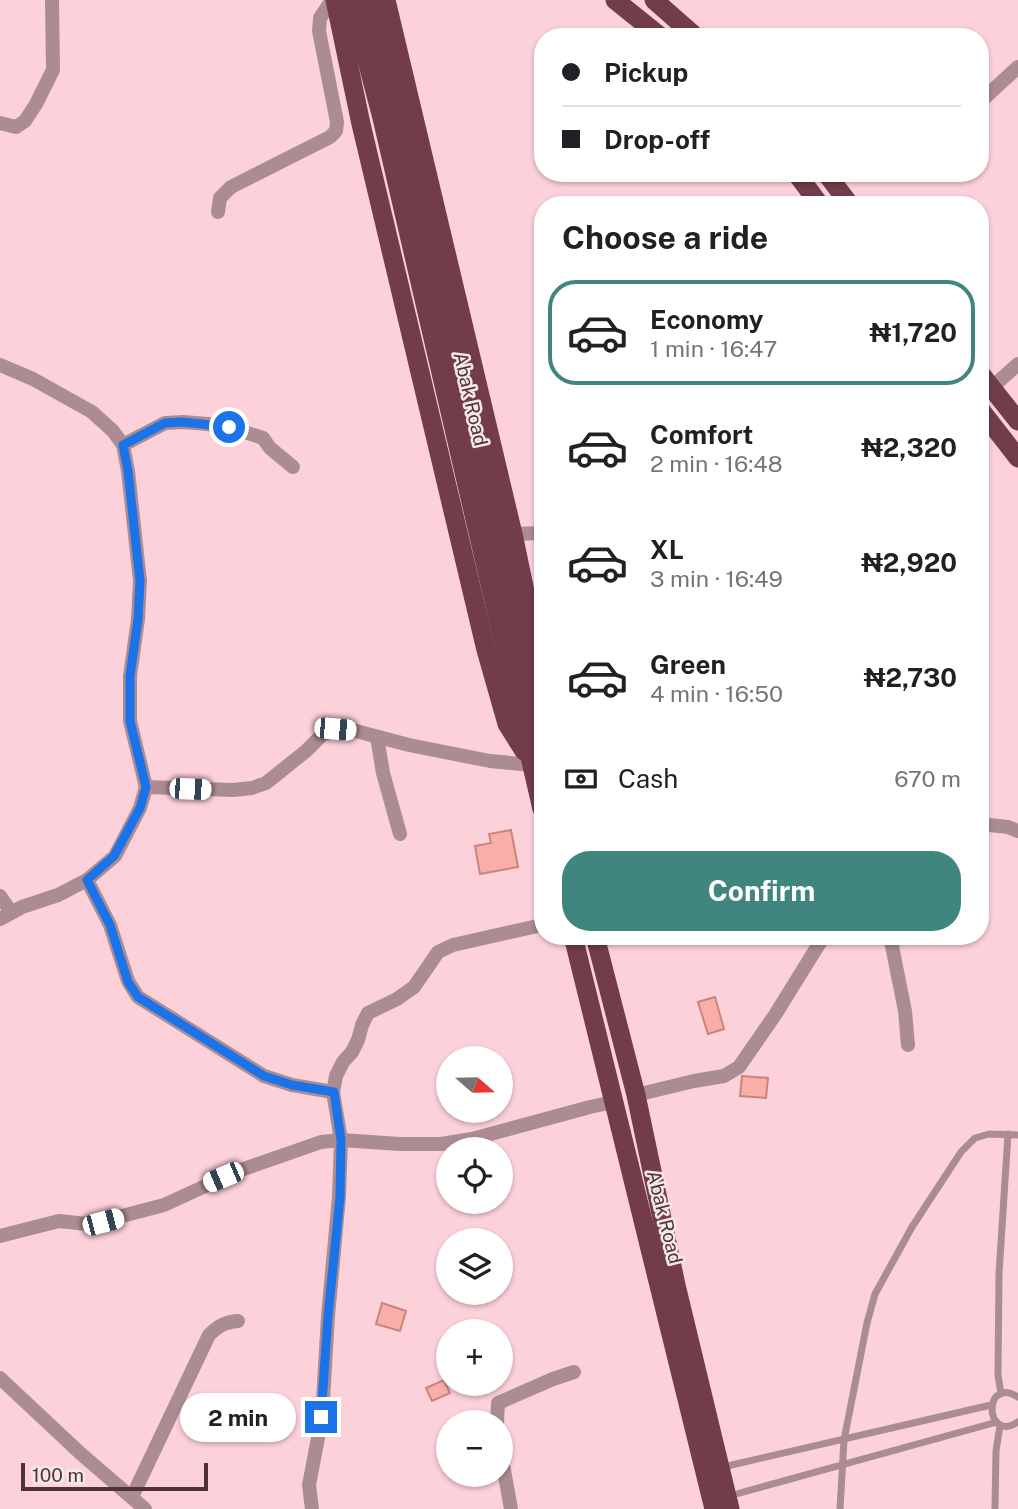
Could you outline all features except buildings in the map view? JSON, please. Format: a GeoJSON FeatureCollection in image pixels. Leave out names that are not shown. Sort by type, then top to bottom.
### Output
{"type":"FeatureCollection","features":[{"type":"Feature","properties":{"kind":"highway"},"geometry":{"type":"LineString","coordinates":[[334,0],[486,650],[507,724],[532,765]]}},
{"type":"Feature","properties":{"kind":"highway","name":"Abak Road"},"geometry":{"type":"LineString","coordinates":[[351,0],[383,118],[534,774]]}},
{"type":"Feature","properties":{"kind":"highway","name":"Abak Road"},"geometry":{"type":"LineString","coordinates":[[370,0],[534,698]]}},
{"type":"Feature","properties":{"kind":"highway"},"geometry":{"type":"LineString","coordinates":[[386,0],[513,534],[534,634]]}},
{"type":"Feature","properties":{"kind":"highway"},"geometry":{"type":"LineString","coordinates":[[615,0],[650,28]]}},
{"type":"Feature","properties":{"kind":"highway"},"geometry":{"type":"LineString","coordinates":[[653,0],[686,28]]}},
{"type":"Feature","properties":{"kind":"highway"},"geometry":{"type":"LineString","coordinates":[[989,396],[1018,421]]}},
{"type":"Feature","properties":{"kind":"highway"},"geometry":{"type":"LineString","coordinates":[[989,421],[1018,458]]}},
{"type":"Feature","properties":{"kind":"highway","name":"Abak Road"},"geometry":{"type":"LineString","coordinates":[[575,945],[613,1102],[713,1470]]}},
{"type":"Feature","properties":{"kind":"highway","name":"Abak Road"},"geometry":{"type":"LineString","coordinates":[[596,945],[636,1095],[721,1504]]}},
{"type":"Feature","properties":{"kind":"street"},"geometry":{"type":"LineString","coordinates":[[0,123],[16,127],[25,121],[53,70],[52,0]]}},
{"type":"Feature","properties":{"kind":"street"},"geometry":{"type":"LineString","coordinates":[[218,212],[220,198],[231,187],[330,137],[335,131],[337,121],[319,30],[320,18],[334,0]]}},
{"type":"Feature","properties":{"kind":"street"},"geometry":{"type":"LineString","coordinates":[[989,94],[1018,67]]}},
{"type":"Feature","properties":{"kind":"street"},"geometry":{"type":"LineString","coordinates":[[0,365],[33,379],[92,412],[113,431],[123,445],[140,581],[130,676],[130,721],[146,787],[140,808],[114,856],[87,880],[6,916],[0,896]]}},
{"type":"Feature","properties":{"kind":"street"},"geometry":{"type":"LineString","coordinates":[[989,390],[1018,365]]}},
{"type":"Feature","properties":{"kind":"street"},"geometry":{"type":"LineString","coordinates":[[123,445],[165,423],[208,424],[229,427],[263,438],[270,448],[293,467]]}},
{"type":"Feature","properties":{"kind":"street"},"geometry":{"type":"LineString","coordinates":[[513,534],[534,533]]}},
{"type":"Feature","properties":{"kind":"street"},"geometry":{"type":"LineString","coordinates":[[146,787],[233,790],[252,788],[266,783],[306,751],[322,734],[335,729],[356,731],[489,761],[532,765]]}},
{"type":"Feature","properties":{"kind":"street"},"geometry":{"type":"LineString","coordinates":[[377,737],[383,774],[400,834]]}},
{"type":"Feature","properties":{"kind":"street"},"geometry":{"type":"LineString","coordinates":[[989,825],[1018,831]]}},
{"type":"Feature","properties":{"kind":"street"},"geometry":{"type":"LineString","coordinates":[[87,880],[110,925],[128,982],[138,997],[264,1076],[292,1085],[334,1092]]}},
{"type":"Feature","properties":{"kind":"street"},"geometry":{"type":"LineString","coordinates":[[312,1509],[309,1485],[321,1417],[340,1197],[341,1140],[334,1092],[336,1076],[342,1062],[352,1052],[368,1013],[414,987],[438,952],[453,945],[534,927]]}},
{"type":"Feature","properties":{"kind":"street"},"geometry":{"type":"LineString","coordinates":[[636,1095],[724,1076],[739,1066],[775,1015],[818,945]]}},
{"type":"Feature","properties":{"kind":"street"},"geometry":{"type":"LineString","coordinates":[[892,945],[905,1011],[908,1045]]}},
{"type":"Feature","properties":{"kind":"street"},"geometry":{"type":"LineString","coordinates":[[0,1236],[60,1221],[87,1224],[103,1222],[164,1205],[238,1171],[321,1142],[341,1140],[441,1144],[472,1139],[613,1102]]}},
{"type":"Feature","properties":{"kind":"street"},"geometry":{"type":"LineString","coordinates":[[132,1497],[209,1335],[227,1322],[238,1321]]}},
{"type":"Feature","properties":{"kind":"street"},"geometry":{"type":"LineString","coordinates":[[498,1410],[498,1403],[574,1372]]}},
{"type":"Feature","properties":{"kind":"street"},"geometry":{"type":"LineString","coordinates":[[0,1378],[145,1509]]}},
{"type":"Feature","properties":{"kind":"street"},"geometry":{"type":"LineString","coordinates":[[507,1487],[511,1509]]}},
{"type":"Feature","properties":{"kind":"lane"},"geometry":{"type":"LineString","coordinates":[[840,1509],[844,1440],[875,1294],[912,1227],[961,1152],[975,1138],[989,1133],[1018,1135]]}},
{"type":"Feature","properties":{"kind":"lane"},"geometry":{"type":"LineString","coordinates":[[1001,1394],[998,1375],[999,1274],[1008,1135]]}},
{"type":"Feature","properties":{"kind":"lane"},"geometry":{"type":"LineString","coordinates":[[995,1509],[998,1423],[991,1414],[991,1405],[1001,1394],[1008,1393],[1018,1397]]}},
{"type":"Feature","properties":{"kind":"lane"},"geometry":{"type":"LineString","coordinates":[[713,1470],[991,1405]]}},
{"type":"Feature","properties":{"kind":"lane"},"geometry":{"type":"LineString","coordinates":[[721,1504],[842,1465],[998,1423],[1007,1426],[1018,1422]]}},
{"type":"Feature","properties":{"kind":"route"},"geometry":{"type":"LineString","coordinates":[[229,427],[183,422],[165,423],[123,445],[140,581],[130,676],[130,721],[146,787],[140,808],[125,840],[114,856],[87,880],[110,925],[128,982],[138,997],[264,1076],[292,1085],[334,1092],[341,1140],[340,1197],[321,1417]]}}]}
